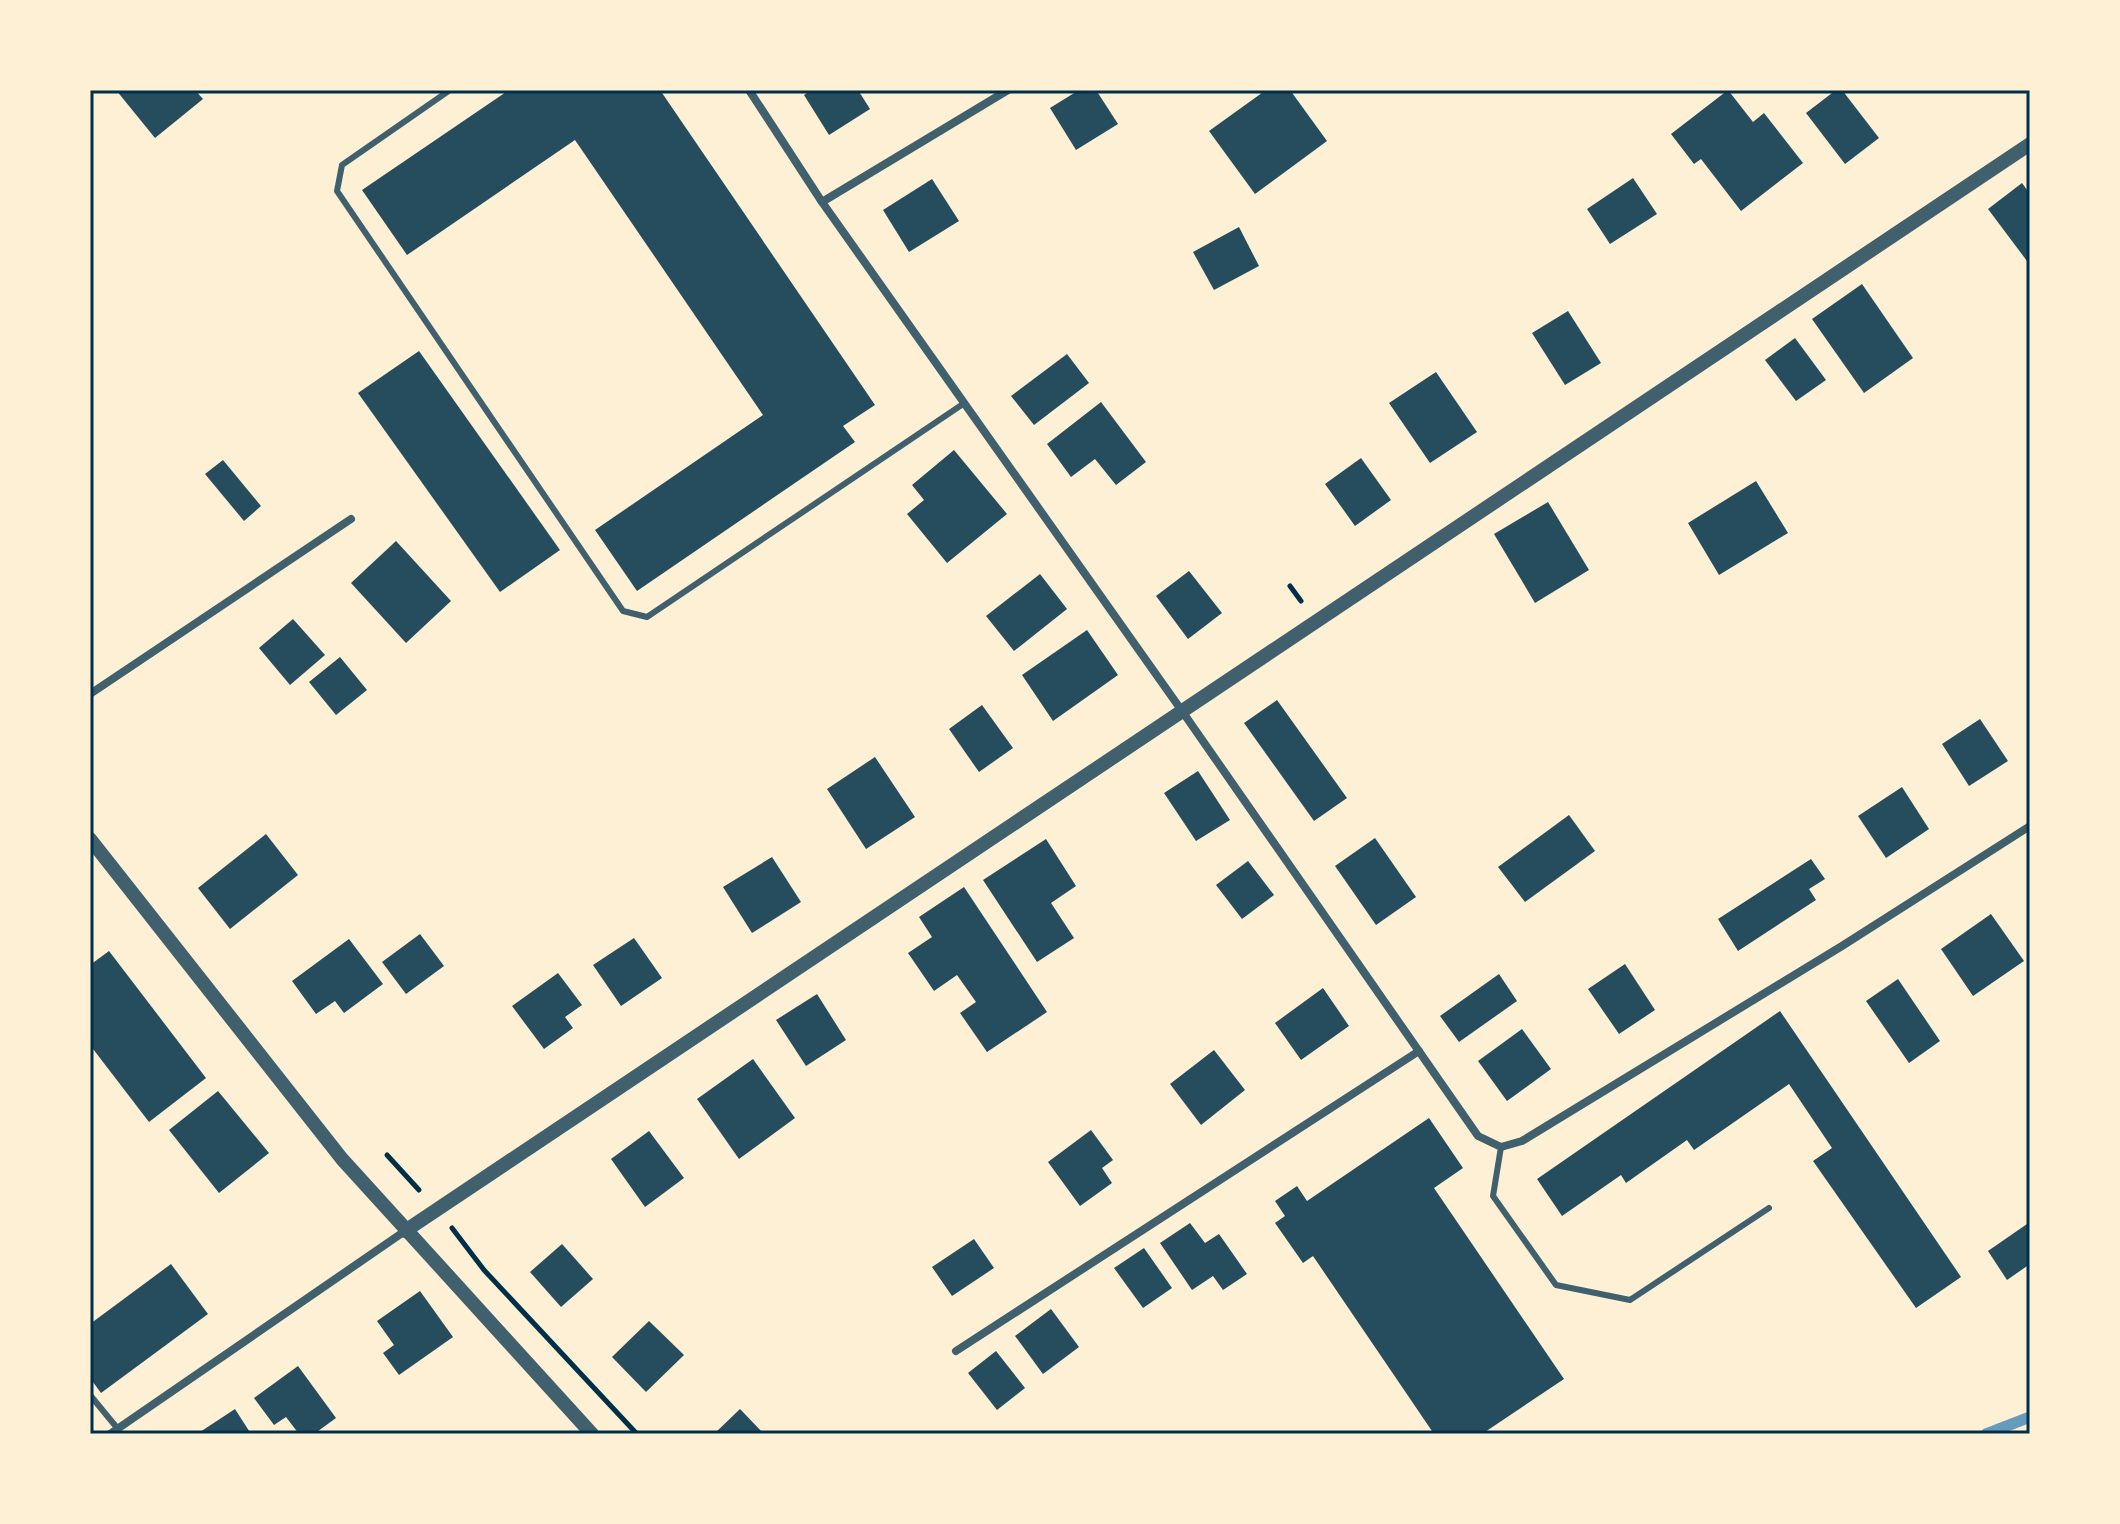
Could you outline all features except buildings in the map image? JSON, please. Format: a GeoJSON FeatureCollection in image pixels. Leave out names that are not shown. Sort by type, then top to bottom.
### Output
{"type":"FeatureCollection","features":[{"type":"Feature","properties":{"kind":"street"},"geometry":{"type":"LineString","coordinates":[[749,90],[822,202],[1478,1136],[1501,1147],[1522,1141],[1829,954],[2030,826]]}},
{"type":"Feature","properties":{"kind":"street"},"geometry":{"type":"LineString","coordinates":[[822,202],[1008,90]]}},
{"type":"Feature","properties":{"kind":"street"},"geometry":{"type":"LineString","coordinates":[[114,1431],[437,1209],[2030,144]]}},
{"type":"Feature","properties":{"kind":"street"},"geometry":{"type":"LineString","coordinates":[[90,694],[351,519]]}},
{"type":"Feature","properties":{"kind":"street"},"geometry":{"type":"LineString","coordinates":[[90,839],[342,1159],[592,1434]]}},
{"type":"Feature","properties":{"kind":"street"},"geometry":{"type":"LineString","coordinates":[[956,1351],[1419,1051]]}},
{"type":"Feature","properties":{"kind":"lane"},"geometry":{"type":"LineString","coordinates":[[450,90],[342,165],[337,191],[623,611],[647,617],[963,404]]}},
{"type":"Feature","properties":{"kind":"lane"},"geometry":{"type":"LineString","coordinates":[[1501,1147],[1493,1196],[1556,1285],[1630,1300],[1769,1208]]}},
{"type":"Feature","properties":{"kind":"lane"},"geometry":{"type":"LineString","coordinates":[[90,1395],[114,1431]]}},
{"type":"Feature","properties":{"kind":"path"},"geometry":{"type":"LineString","coordinates":[[387,1155],[437,1209],[484,1270],[637,1434]]}},
{"type":"Feature","properties":{"kind":"waterway"},"geometry":{"type":"LineString","coordinates":[[1986,1434],[2030,1417]]}}]}
